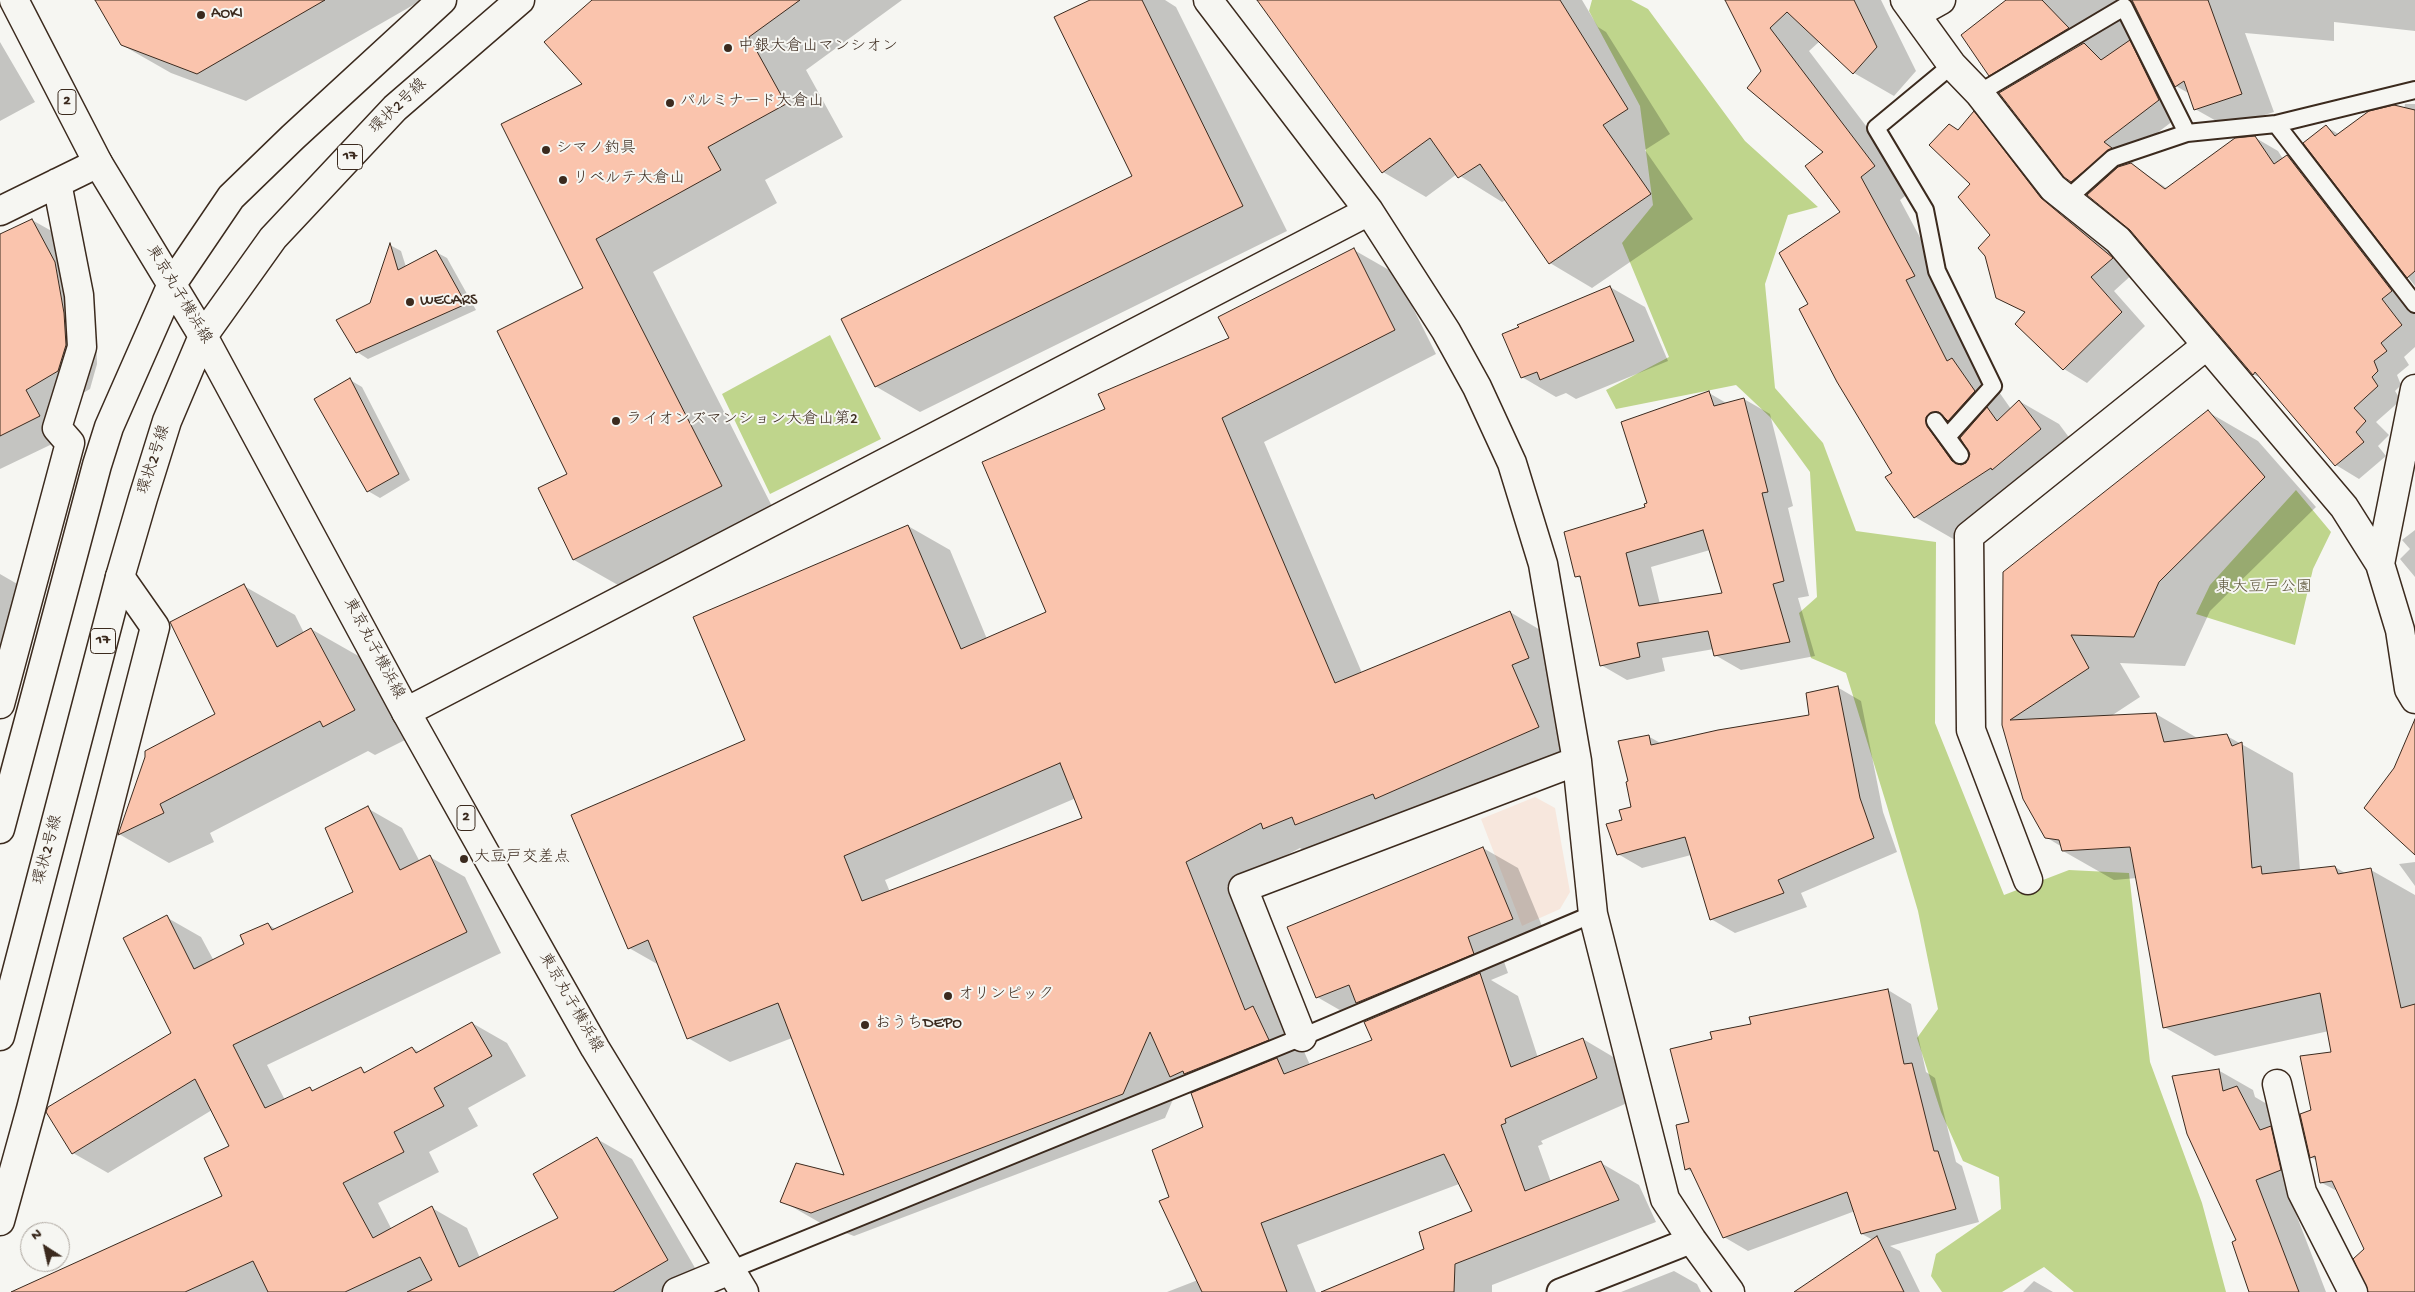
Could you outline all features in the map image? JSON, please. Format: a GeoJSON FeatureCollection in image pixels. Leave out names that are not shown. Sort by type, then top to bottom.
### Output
{"type":"FeatureCollection","features":[{"type":"Feature","properties":{"kind":"street","name":"東京丸子横浜線"},"geometry":{"type":"LineString","coordinates":[[14,0],[98,163],[203,336],[406,712],[595,1048],[737,1281]]}},
{"type":"Feature","properties":{"kind":"street"},"geometry":{"type":"LineString","coordinates":[[0,829],[97,465],[109,427],[172,284],[231,197],[300,130],[442,0]]}},
{"type":"Feature","properties":{"kind":"street","name":"環状2号線"},"geometry":{"type":"LineString","coordinates":[[0,1036],[120,577],[168,421],[203,336],[273,238],[389,115],[520,0]]}},
{"type":"Feature","properties":{"kind":"street"},"geometry":{"type":"LineString","coordinates":[[1208,0],[1369,211],[1446,331],[1476,387],[1512,463],[1543,564],[1577,761],[1593,914],[1665,1198],[1692,1240],[1730,1292]]}},
{"type":"Feature","properties":{"kind":"street"},"geometry":{"type":"LineString","coordinates":[[1941,0],[1911,7],[1952,65],[1979,93],[2053,188],[2118,240],[2344,507],[2380,564],[2400,630],[2410,689],[2415,699]]}},
{"type":"Feature","properties":{"kind":"street"},"geometry":{"type":"LineString","coordinates":[[0,211],[98,163]]}},
{"type":"Feature","properties":{"kind":"street"},"geometry":{"type":"LineString","coordinates":[[0,704],[70,443],[57,428],[82,347],[79,295],[57,183]]}},
{"type":"Feature","properties":{"kind":"street"},"geometry":{"type":"LineString","coordinates":[[406,712],[1369,211]]}},
{"type":"Feature","properties":{"kind":"street"},"geometry":{"type":"LineString","coordinates":[[2028,880],[1971,730],[1969,536],[2207,345]]}},
{"type":"Feature","properties":{"kind":"street"},"geometry":{"type":"LineString","coordinates":[[2380,564],[2415,389]]}},
{"type":"Feature","properties":{"kind":"street"},"geometry":{"type":"LineString","coordinates":[[0,1221],[31,1109],[155,627],[120,577]]}},
{"type":"Feature","properties":{"kind":"street"},"geometry":{"type":"LineString","coordinates":[[1302,1037],[1243,888],[1577,761]]}},
{"type":"Feature","properties":{"kind":"street"},"geometry":{"type":"LineString","coordinates":[[2277,1084],[2302,1192],[2353,1292]]}},
{"type":"Feature","properties":{"kind":"street"},"geometry":{"type":"LineString","coordinates":[[1560,1292],[1692,1240]]}},
{"type":"Feature","properties":{"kind":"street"},"geometry":{"type":"LineString","coordinates":[[678,1292],[737,1281]]}},
{"type":"Feature","properties":{"kind":"lane"},"geometry":{"type":"LineString","coordinates":[[1979,93],[2124,7],[2187,133]]}},
{"type":"Feature","properties":{"kind":"lane"},"geometry":{"type":"LineString","coordinates":[[1947,437],[1993,386],[1937,271],[1925,210],[1876,128],[1952,65]]}},
{"type":"Feature","properties":{"kind":"lane"},"geometry":{"type":"LineString","coordinates":[[2067,199],[2113,158],[2187,133],[2276,124],[2415,90]]}},
{"type":"Feature","properties":{"kind":"lane"},"geometry":{"type":"LineString","coordinates":[[2276,124],[2415,304]]}},
{"type":"Feature","properties":{"kind":"lane"},"geometry":{"type":"LineString","coordinates":[[1935,421],[1960,455]]}},
{"type":"Feature","properties":{"kind":"lane"},"geometry":{"type":"LineString","coordinates":[[737,1281],[1302,1037],[1593,914]]}},
{"type":"Feature","properties":{"kind":"shaded area"},"geometry":{"type":"Polygon","coordinates":[[[1535,797],[1555,808],[1570,892],[1560,909],[1522,926],[1481,819],[1535,797]]]}},
{"type":"Feature","properties":{"kind":"green space"},"geometry":{"type":"Polygon","coordinates":[[[1592,0],[1631,0],[1648,9],[1745,141],[1818,207],[1788,215],[1765,284],[1775,388],[1823,443],[1856,531],[1936,542],[1935,723],[2004,895],[2069,870],[2129,873],[2150,1062],[2202,1203],[2226,1292],[2074,1292],[2044,1267],[2002,1292],[1942,1292],[1931,1276],[1936,1254],[2001,1209],[1999,1177],[1963,1161],[1941,1112],[1917,1038],[1938,1009],[1918,911],[1846,673],[1811,658],[1799,613],[1817,597],[1810,472],[1770,417],[1736,385],[1616,409],[1606,390],[1669,357],[1622,243],[1653,205],[1640,106],[1589,11],[1592,0]]]}},
{"type":"Feature","properties":{"kind":"green space"},"geometry":{"type":"Polygon","coordinates":[[[830,335],[881,439],[770,494],[722,394],[830,335]]]}},
{"type":"Feature","properties":{"kind":"green space","name":"東大豆戸公園"},"geometry":{"type":"Polygon","coordinates":[[[2296,490],[2331,532],[2313,569],[2295,645],[2196,614],[2210,585],[2296,490]]]}},
{"type":"Feature","properties":{"kind":"building"},"geometry":{"type":"Polygon","coordinates":[[[95,0],[325,0],[197,74],[121,45],[95,0]]]}},
{"type":"Feature","properties":{"kind":"building"},"geometry":{"type":"Polygon","coordinates":[[[592,0],[800,0],[749,37],[786,104],[708,147],[721,170],[596,239],[722,486],[573,560],[538,488],[567,474],[497,331],[583,288],[501,124],[582,84],[544,42],[592,0]]]}},
{"type":"Feature","properties":{"kind":"building"},"geometry":{"type":"Polygon","coordinates":[[[1090,0],[1142,0],[1243,206],[875,387],[841,319],[1132,176],[1054,17],[1090,0]]]}},
{"type":"Feature","properties":{"kind":"building"},"geometry":{"type":"Polygon","coordinates":[[[1257,0],[1560,0],[1628,109],[1603,125],[1651,194],[1549,264],[1480,164],[1458,178],[1430,138],[1382,173],[1257,0]]]}},
{"type":"Feature","properties":{"kind":"building"},"geometry":{"type":"Polygon","coordinates":[[[1725,0],[1854,0],[1877,47],[1853,74],[1787,12],[1770,28],[1875,166],[1861,177],[1915,276],[1906,280],[1947,361],[1952,358],[1975,391],[1948,421],[1939,412],[1930,413],[1926,417],[1927,426],[1952,461],[1961,465],[1966,463],[1970,454],[1960,438],[1987,407],[1997,421],[2019,400],[2041,429],[1992,470],[1991,468],[1914,518],[1885,477],[1892,473],[1837,382],[1799,309],[1808,304],[1779,253],[1840,212],[1805,166],[1823,152],[1747,88],[1761,71],[1725,0]]]}},
{"type":"Feature","properties":{"kind":"building"},"geometry":{"type":"Polygon","coordinates":[[[2006,0],[2042,0],[2069,28],[1989,76],[1961,35],[2006,0]]]}},
{"type":"Feature","properties":{"kind":"building"},"geometry":{"type":"Polygon","coordinates":[[[2132,0],[2208,0],[2242,94],[2194,110],[2184,81],[2175,87],[2132,0]]]}},
{"type":"Feature","properties":{"kind":"building"},"geometry":{"type":"Polygon","coordinates":[[[2130,40],[2159,100],[2104,142],[2112,148],[2071,182],[2064,177],[1999,93],[2084,43],[2101,60],[2130,40]]]}},
{"type":"Feature","properties":{"kind":"building"},"geometry":{"type":"Polygon","coordinates":[[[2394,105],[2415,110],[2415,271],[2407,278],[2303,143],[2326,125],[2335,136],[2369,111],[2394,105]]]}},
{"type":"Feature","properties":{"kind":"building"},"geometry":{"type":"Polygon","coordinates":[[[1974,111],[2041,198],[2113,258],[2091,277],[2122,312],[2063,370],[2015,324],[2025,312],[1996,298],[1985,256],[1978,248],[1990,235],[1958,197],[1970,184],[1929,145],[1949,124],[1958,130],[1974,111]]]}},
{"type":"Feature","properties":{"kind":"building"},"geometry":{"type":"Polygon","coordinates":[[[2255,136],[2274,164],[2287,155],[2392,291],[2382,299],[2402,325],[2381,343],[2387,351],[2374,361],[2378,371],[2372,377],[2378,386],[2354,408],[2366,421],[2356,432],[2364,442],[2335,466],[2255,372],[2253,375],[2130,230],[2087,195],[2118,167],[2131,163],[2165,189],[2235,138],[2255,136]]]}},
{"type":"Feature","properties":{"kind":"building"},"geometry":{"type":"Polygon","coordinates":[[[32,219],[55,262],[64,313],[66,345],[58,371],[26,390],[40,416],[0,436],[0,234],[32,219]]]}},
{"type":"Feature","properties":{"kind":"building"},"geometry":{"type":"Polygon","coordinates":[[[390,243],[398,270],[436,250],[466,304],[356,353],[336,320],[370,303],[390,243]]]}},
{"type":"Feature","properties":{"kind":"building"},"geometry":{"type":"Polygon","coordinates":[[[1354,248],[1395,330],[1222,418],[1335,683],[1510,611],[1529,658],[1512,665],[1539,727],[1375,799],[1373,794],[1295,825],[1292,817],[1263,829],[1261,823],[1186,862],[1245,1010],[1253,1006],[1269,1040],[1184,1074],[1183,1071],[1170,1077],[1150,1032],[1123,1094],[811,1213],[780,1202],[796,1163],[844,1175],[778,1003],[687,1039],[648,940],[628,949],[571,815],[745,740],[693,617],[812,566],[908,525],[961,649],[1046,612],[982,462],[1105,409],[1098,394],[1229,338],[1218,317],[1354,248]],[[1060,763],[844,856],[862,901],[1082,818],[1060,763]]]}},
{"type":"Feature","properties":{"kind":"building"},"geometry":{"type":"Polygon","coordinates":[[[1610,286],[1634,341],[1540,380],[1537,372],[1521,378],[1502,334],[1519,327],[1517,325],[1610,286]]]}},
{"type":"Feature","properties":{"kind":"building"},"geometry":{"type":"Polygon","coordinates":[[[350,378],[399,474],[367,492],[314,399],[350,378]]]}},
{"type":"Feature","properties":{"kind":"building"},"geometry":{"type":"Polygon","coordinates":[[[1709,391],[1714,406],[1744,398],[1768,492],[1762,493],[1784,581],[1773,584],[1790,642],[1714,656],[1708,631],[1637,643],[1640,657],[1600,666],[1580,576],[1575,577],[1564,532],[1645,507],[1644,504],[1647,503],[1621,422],[1709,391]],[[1703,530],[1626,553],[1639,606],[1722,593],[1703,530]]]}},
{"type":"Feature","properties":{"kind":"building"},"geometry":{"type":"Polygon","coordinates":[[[2208,410],[2265,477],[2159,582],[2134,637],[2071,635],[2089,668],[2010,720],[2156,713],[2164,742],[2227,734],[2232,746],[2242,742],[2252,868],[2261,866],[2262,874],[2335,866],[2338,874],[2371,868],[2401,1008],[2415,1004],[2415,1292],[2368,1292],[2353,1259],[2364,1249],[2332,1181],[2320,1183],[2315,1156],[2310,1158],[2300,1114],[2311,1110],[2300,1056],[2331,1052],[2320,993],[2163,1028],[2130,847],[2062,851],[2059,840],[2045,838],[2023,799],[2002,725],[2003,572],[2208,410]]]}},
{"type":"Feature","properties":{"kind":"building"},"geometry":{"type":"Polygon","coordinates":[[[244,584],[277,647],[311,628],[355,710],[323,727],[320,721],[160,804],[164,813],[118,835],[145,757],[145,751],[215,714],[170,622],[244,584]]]}},
{"type":"Feature","properties":{"kind":"building"},"geometry":{"type":"Polygon","coordinates":[[[1838,686],[1860,798],[1874,838],[1778,880],[1784,893],[1710,920],[1685,837],[1617,855],[1606,824],[1622,820],[1619,810],[1631,807],[1626,782],[1628,781],[1618,741],[1649,735],[1651,745],[1718,730],[1809,715],[1806,693],[1838,686]]]}},
{"type":"Feature","properties":{"kind":"building"},"geometry":{"type":"Polygon","coordinates":[[[2415,719],[2415,855],[2364,808],[2394,768],[2415,719]]]}},
{"type":"Feature","properties":{"kind":"building"},"geometry":{"type":"Polygon","coordinates":[[[368,806],[400,870],[430,855],[467,932],[233,1045],[265,1108],[310,1087],[312,1091],[361,1067],[364,1073],[412,1047],[416,1053],[472,1022],[492,1056],[434,1088],[444,1106],[394,1132],[404,1152],[343,1183],[373,1238],[432,1206],[459,1267],[558,1218],[533,1174],[597,1137],[668,1260],[613,1292],[407,1292],[432,1280],[420,1257],[345,1292],[268,1292],[253,1261],[185,1292],[11,1292],[55,1272],[70,1272],[70,1265],[222,1196],[204,1158],[229,1146],[195,1079],[72,1154],[46,1112],[48,1107],[171,1033],[123,938],[167,915],[194,969],[244,944],[240,935],[268,923],[272,930],[353,892],[325,828],[368,806]]]}},
{"type":"Feature","properties":{"kind":"building"},"geometry":{"type":"Polygon","coordinates":[[[1483,847],[1513,919],[1468,937],[1474,954],[1356,1003],[1349,985],[1316,998],[1287,927],[1483,847]]]}},
{"type":"Feature","properties":{"kind":"building"},"geometry":{"type":"Polygon","coordinates":[[[1480,973],[1511,1067],[1583,1038],[1597,1078],[1505,1119],[1506,1123],[1501,1125],[1525,1191],[1601,1161],[1619,1200],[1455,1264],[1454,1292],[1321,1292],[1424,1249],[1419,1232],[1472,1211],[1444,1154],[1261,1223],[1287,1292],[1202,1292],[1159,1201],[1169,1197],[1152,1150],[1203,1127],[1191,1093],[1277,1058],[1284,1074],[1372,1040],[1364,1022],[1480,973]]]}},
{"type":"Feature","properties":{"kind":"building"},"geometry":{"type":"Polygon","coordinates":[[[1888,989],[1904,1064],[1912,1063],[1934,1151],[1938,1151],[1956,1209],[1861,1234],[1847,1192],[1723,1238],[1690,1168],[1685,1170],[1676,1125],[1689,1122],[1670,1049],[1712,1039],[1710,1032],[1751,1024],[1749,1017],[1888,989]]]}},
{"type":"Feature","properties":{"kind":"building"},"geometry":{"type":"Polygon","coordinates":[[[2219,1069],[2223,1091],[2237,1086],[2260,1130],[2271,1126],[2281,1170],[2256,1180],[2299,1292],[2249,1292],[2232,1242],[2236,1240],[2187,1134],[2172,1076],[2219,1069]]]}},
{"type":"Feature","properties":{"kind":"building"},"geometry":{"type":"Polygon","coordinates":[[[1877,1236],[1904,1292],[1794,1292],[1877,1236]]]}},
{"type":"Feature","properties":{"kind":"place","name":"AOKI"},"geometry":{"type":"Point","coordinates":[201,15]}},
{"type":"Feature","properties":{"kind":"place","name":"中銀大倉山マンシオン"},"geometry":{"type":"Point","coordinates":[728,48]}},
{"type":"Feature","properties":{"kind":"place","name":"パルミナード大倉山"},"geometry":{"type":"Point","coordinates":[670,103]}},
{"type":"Feature","properties":{"kind":"place","name":"シマノ釣具"},"geometry":{"type":"Point","coordinates":[546,150]}},
{"type":"Feature","properties":{"kind":"place","name":"リベルテ大倉山"},"geometry":{"type":"Point","coordinates":[563,180]}},
{"type":"Feature","properties":{"kind":"place","name":"WECARS"},"geometry":{"type":"Point","coordinates":[410,302]}},
{"type":"Feature","properties":{"kind":"place","name":"ライオンズマンション大倉山第2"},"geometry":{"type":"Point","coordinates":[616,421]}},
{"type":"Feature","properties":{"kind":"place","name":"大豆戸交差点"},"geometry":{"type":"Point","coordinates":[464,859]}},
{"type":"Feature","properties":{"kind":"place","name":"オリンピック"},"geometry":{"type":"Point","coordinates":[948,996]}},
{"type":"Feature","properties":{"kind":"place","name":"おうちDEPO"},"geometry":{"type":"Point","coordinates":[865,1025]}}]}
